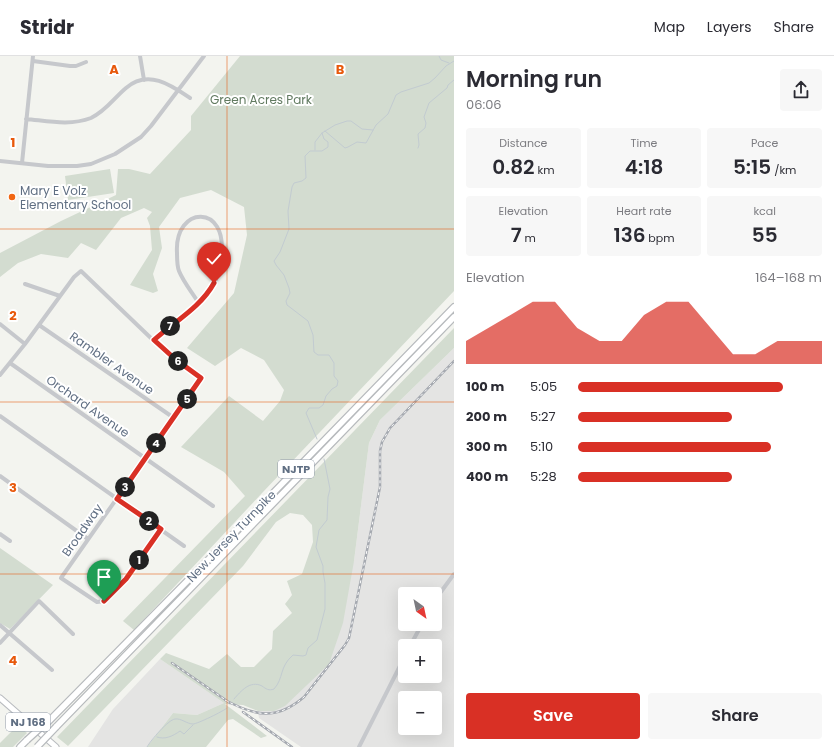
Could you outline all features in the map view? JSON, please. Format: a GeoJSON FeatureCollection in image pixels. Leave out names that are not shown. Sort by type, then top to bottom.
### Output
{"type":"FeatureCollection","features":[{"type":"Feature","properties":{"kind":"highway","name":"New Jersey Turnpike"},"geometry":{"type":"LineString","coordinates":[[24,747],[28,741],[138,631],[454,307]]}},
{"type":"Feature","properties":{"kind":"highway","name":"New Jersey Turnpike"},"geometry":{"type":"LineString","coordinates":[[37,747],[454,317]]}},
{"type":"Feature","properties":{"kind":"highway"},"geometry":{"type":"LineString","coordinates":[[20,747],[28,741]]}},
{"type":"Feature","properties":{"kind":"main road","name":"NJ 168"},"geometry":{"type":"LineString","coordinates":[[0,698],[56,747]]}},
{"type":"Feature","properties":{"kind":"street"},"geometry":{"type":"LineString","coordinates":[[140,56],[144,80]]}},
{"type":"Feature","properties":{"kind":"street"},"geometry":{"type":"LineString","coordinates":[[0,161],[63,167],[91,164],[105,159],[141,137],[204,56]]}},
{"type":"Feature","properties":{"kind":"street"},"geometry":{"type":"LineString","coordinates":[[22,163],[33,58],[70,66],[76,66],[86,62]]}},
{"type":"Feature","properties":{"kind":"street"},"geometry":{"type":"LineString","coordinates":[[26,119],[65,123],[90,118],[108,107],[131,84],[144,80],[156,80],[168,84],[190,98]]}},
{"type":"Feature","properties":{"kind":"street"},"geometry":{"type":"LineString","coordinates":[[0,375],[25,344],[74,277],[81,271],[154,340],[198,302],[210,291],[214,283],[219,269],[222,238],[214,222],[203,217],[197,217],[183,226],[179,232],[176,247],[179,270],[184,281],[198,302]]}},
{"type":"Feature","properties":{"kind":"street"},"geometry":{"type":"LineString","coordinates":[[25,284],[60,296]]}},
{"type":"Feature","properties":{"kind":"street"},"geometry":{"type":"LineString","coordinates":[[0,324],[25,344]]}},
{"type":"Feature","properties":{"kind":"street","name":"Rambler Avenue"},"geometry":{"type":"LineString","coordinates":[[39,325],[174,418]]}},
{"type":"Feature","properties":{"kind":"street","name":"Broadway"},"geometry":{"type":"LineString","coordinates":[[154,340],[175,359],[202,378],[61,578],[97,602],[104,601],[126,579],[161,529]]}},
{"type":"Feature","properties":{"kind":"street","name":"Orchard Avenue"},"geometry":{"type":"LineString","coordinates":[[10,363],[213,506]]}},
{"type":"Feature","properties":{"kind":"street"},"geometry":{"type":"LineString","coordinates":[[0,416],[184,546]]}},
{"type":"Feature","properties":{"kind":"street"},"geometry":{"type":"LineString","coordinates":[[0,476],[88,539]]}},
{"type":"Feature","properties":{"kind":"street"},"geometry":{"type":"LineString","coordinates":[[0,534],[10,541]]}},
{"type":"Feature","properties":{"kind":"street"},"geometry":{"type":"LineString","coordinates":[[442,590],[454,574]]}},
{"type":"Feature","properties":{"kind":"street"},"geometry":{"type":"LineString","coordinates":[[0,643],[39,601],[73,634]]}},
{"type":"Feature","properties":{"kind":"street"},"geometry":{"type":"LineString","coordinates":[[0,625],[10,632],[52,670]]}},
{"type":"Feature","properties":{"kind":"street"},"geometry":{"type":"LineString","coordinates":[[359,747],[398,670]]}},
{"type":"Feature","properties":{"kind":"shaded area"},"geometry":{"type":"Polygon","coordinates":[[[454,348],[454,747],[301,747],[259,718],[258,711],[273,711],[354,561],[369,443],[380,420],[454,348]]]}},
{"type":"Feature","properties":{"kind":"shaded area"},"geometry":{"type":"Polygon","coordinates":[[[160,659],[224,703],[197,715],[173,713],[147,747],[88,747],[113,709],[160,659]]]}},
{"type":"Feature","properties":{"kind":"green space","name":"Green Acres Park"},"geometry":{"type":"Polygon","coordinates":[[[240,56],[454,56],[454,291],[134,630],[123,621],[245,496],[224,472],[181,447],[229,396],[263,421],[280,401],[284,390],[264,360],[241,348],[215,366],[187,348],[234,293],[247,235],[244,207],[211,190],[180,198],[159,227],[162,248],[153,274],[158,291],[153,293],[130,285],[152,250],[150,226],[147,218],[152,212],[144,208],[121,218],[96,250],[81,243],[68,258],[41,254],[18,263],[0,277],[0,253],[61,221],[116,195],[118,169],[129,169],[150,174],[191,130],[191,116],[240,56]]]}},
{"type":"Feature","properties":{"kind":"green space"},"geometry":{"type":"Polygon","coordinates":[[[110,169],[114,193],[68,200],[65,176],[110,169]]]}},
{"type":"Feature","properties":{"kind":"green space"},"geometry":{"type":"Polygon","coordinates":[[[454,328],[454,348],[380,420],[369,443],[354,561],[343,623],[329,664],[285,706],[274,711],[258,711],[243,705],[225,704],[267,736],[261,738],[233,719],[228,720],[206,747],[147,747],[173,713],[197,715],[224,703],[160,659],[166,653],[209,669],[227,654],[241,667],[254,667],[272,649],[273,631],[292,613],[285,604],[292,595],[287,581],[302,574],[313,542],[312,525],[303,515],[290,513],[276,522],[243,566],[68,746],[57,737],[454,328]]]}},
{"type":"Feature","properties":{"kind":"green space"},"geometry":{"type":"Polygon","coordinates":[[[0,548],[53,585],[10,629],[0,623],[0,548]]]}},
{"type":"Feature","properties":{"kind":"green space"},"geometry":{"type":"Polygon","coordinates":[[[18,725],[27,733],[13,747],[0,747],[0,743],[18,725]]]}},
{"type":"Feature","properties":{"kind":"waterway"},"geometry":{"type":"LineString","coordinates":[[439,56],[441,60],[449,63]]}},
{"type":"Feature","properties":{"kind":"waterway"},"geometry":{"type":"LineString","coordinates":[[325,131],[345,148],[357,142],[366,143],[376,125],[388,114],[396,95],[429,83],[446,66],[454,61]]}},
{"type":"Feature","properties":{"kind":"waterway"},"geometry":{"type":"LineString","coordinates":[[418,148],[418,134],[425,128],[426,123],[424,117],[429,103],[454,80]]}},
{"type":"Feature","properties":{"kind":"waterway"},"geometry":{"type":"LineString","coordinates":[[315,150],[315,142],[322,133],[335,125],[351,121],[362,129],[373,130]]}},
{"type":"Feature","properties":{"kind":"waterway"},"geometry":{"type":"LineString","coordinates":[[317,439],[306,413],[309,408],[319,408],[323,405],[326,396],[337,386],[338,381],[334,376],[334,363],[329,355],[318,355],[314,352],[313,335],[308,321],[287,305],[286,301],[290,293],[289,288],[284,275],[274,261],[280,252],[289,229],[288,211],[292,187],[294,183],[302,181],[306,178],[305,156],[310,151],[322,151],[328,147],[328,142],[324,139],[322,133]]}},
{"type":"Feature","properties":{"kind":"waterway"},"geometry":{"type":"LineString","coordinates":[[234,699],[250,685],[254,684],[262,686],[269,690],[274,689],[279,681],[283,668],[289,659],[293,655],[306,655],[308,648],[317,640],[325,609],[325,583],[323,566],[316,547],[319,530],[327,520],[328,497],[330,489],[324,459]]}},
{"type":"Feature","properties":{"kind":"waterway"},"geometry":{"type":"LineString","coordinates":[[147,747],[160,731],[172,720],[177,719],[193,724],[227,708]]}},
{"type":"Feature","properties":{"kind":"waterway"},"geometry":{"type":"LineString","coordinates":[[157,737],[169,737],[180,731],[184,734],[193,725]]}},
{"type":"Feature","properties":{"kind":"railway"},"geometry":{"type":"LineString","coordinates":[[225,700],[246,710],[265,714],[284,710],[294,705],[304,697],[345,645],[349,638],[380,487],[380,451],[382,442],[390,428],[454,361]]}},
{"type":"Feature","properties":{"kind":"railway"},"geometry":{"type":"LineString","coordinates":[[172,663],[230,703]]}},
{"type":"Feature","properties":{"kind":"railway"},"geometry":{"type":"LineString","coordinates":[[243,712],[292,747]]}},
{"type":"Feature","properties":{"kind":"place","name":"Mary E Volz Elementary School"},"geometry":{"type":"Point","coordinates":[12,197]}},
{"type":"Feature","properties":{"kind":"route"},"geometry":{"type":"LineString","coordinates":[[104,601],[126,579],[161,529],[117,499],[201,378],[175,359],[154,340],[202,299],[210,291],[214,283]]}}]}
